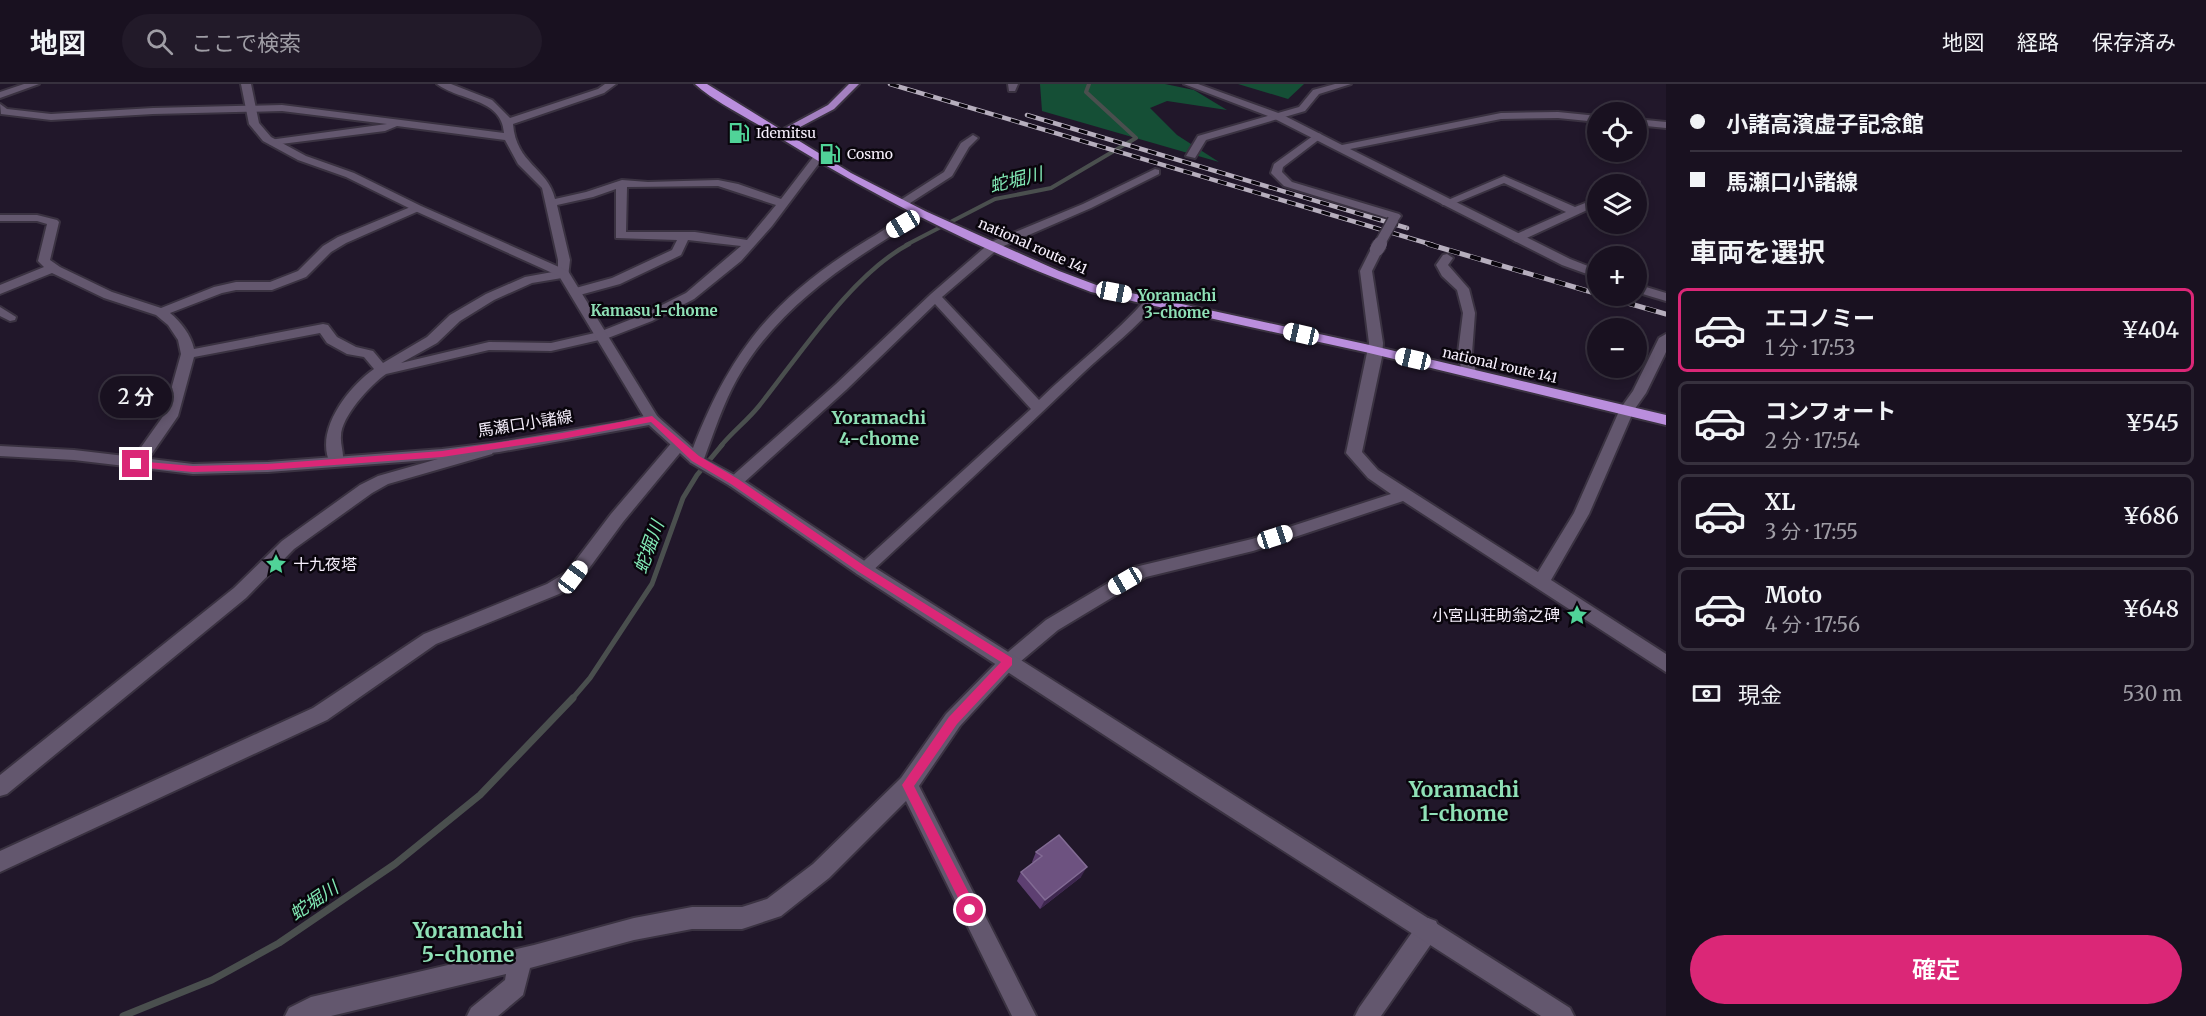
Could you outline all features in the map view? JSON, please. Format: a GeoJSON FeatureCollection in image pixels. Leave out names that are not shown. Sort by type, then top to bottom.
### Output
{"type":"FeatureCollection","features":[{"type":"Feature","properties":{"kind":"highway","name":"national route 141"},"geometry":{"type":"LineString","coordinates":[[700,84],[818,158],[921,213],[1055,274],[1095,289],[1375,350],[1666,420]]}},
{"type":"Feature","properties":{"kind":"main road"},"geometry":{"type":"LineString","coordinates":[[781,133],[831,107],[854,84]]}},
{"type":"Feature","properties":{"kind":"street"},"geometry":{"type":"LineString","coordinates":[[0,95],[34,84]]}},
{"type":"Feature","properties":{"kind":"street"},"geometry":{"type":"LineString","coordinates":[[246,84],[254,124],[267,139],[302,158],[351,175],[417,208],[531,257],[564,274],[652,419],[696,459],[735,482],[863,569],[1208,791],[1562,1016]]}},
{"type":"Feature","properties":{"kind":"street"},"geometry":{"type":"LineString","coordinates":[[442,84],[489,102],[508,122],[509,137],[522,162],[547,187],[564,262],[564,274]]}},
{"type":"Feature","properties":{"kind":"street"},"geometry":{"type":"LineString","coordinates":[[508,122],[601,91],[611,84]]}},
{"type":"Feature","properties":{"kind":"street"},"geometry":{"type":"LineString","coordinates":[[1189,84],[1277,116],[1566,262],[1587,270]]}},
{"type":"Feature","properties":{"kind":"street"},"geometry":{"type":"LineString","coordinates":[[1191,156],[1202,138],[1302,109],[1316,92],[1346,84]]}},
{"type":"Feature","properties":{"kind":"street"},"geometry":{"type":"LineString","coordinates":[[475,95],[484,87]]}},
{"type":"Feature","properties":{"kind":"street"},"geometry":{"type":"LineString","coordinates":[[2,111],[51,117],[282,108],[509,137]]}},
{"type":"Feature","properties":{"kind":"street"},"geometry":{"type":"LineString","coordinates":[[1340,148],[1501,116],[1558,115],[1587,118]]}},
{"type":"Feature","properties":{"kind":"street"},"geometry":{"type":"LineString","coordinates":[[273,142],[385,128],[402,122]]}},
{"type":"Feature","properties":{"kind":"street"},"geometry":{"type":"LineString","coordinates":[[1647,123],[1666,125]]}},
{"type":"Feature","properties":{"kind":"street"},"geometry":{"type":"LineString","coordinates":[[1317,136],[1276,170],[1283,180],[1388,216],[1377,249],[1366,271],[1375,350],[1370,387],[1354,453],[1373,474],[1666,664]]}},
{"type":"Feature","properties":{"kind":"street"},"geometry":{"type":"LineString","coordinates":[[903,203],[948,174],[964,144],[973,138]]}},
{"type":"Feature","properties":{"kind":"street"},"geometry":{"type":"LineString","coordinates":[[189,354],[323,328],[332,340],[352,351],[368,354],[382,370],[393,370],[489,346],[551,347],[603,335],[647,318],[690,296],[737,258],[784,204],[818,158]]}},
{"type":"Feature","properties":{"kind":"street"},"geometry":{"type":"LineString","coordinates":[[735,482],[841,387],[935,297],[995,245],[1087,206],[1155,172]]}},
{"type":"Feature","properties":{"kind":"street"},"geometry":{"type":"LineString","coordinates":[[1447,202],[1504,179],[1574,212]]}},
{"type":"Feature","properties":{"kind":"street"},"geometry":{"type":"LineString","coordinates":[[551,203],[589,195],[622,183],[648,185],[718,183],[734,186],[784,204]]}},
{"type":"Feature","properties":{"kind":"street"},"geometry":{"type":"LineString","coordinates":[[622,183],[620,236],[684,236],[750,244]]}},
{"type":"Feature","properties":{"kind":"street"},"geometry":{"type":"LineString","coordinates":[[1518,238],[1587,206]]}},
{"type":"Feature","properties":{"kind":"street"},"geometry":{"type":"LineString","coordinates":[[161,312],[218,290],[236,286],[272,286],[302,274],[327,249],[342,240],[417,208]]}},
{"type":"Feature","properties":{"kind":"street"},"geometry":{"type":"LineString","coordinates":[[696,459],[732,376],[771,320],[803,289],[838,263],[921,213]]}},
{"type":"Feature","properties":{"kind":"street"},"geometry":{"type":"LineString","coordinates":[[0,218],[37,218],[53,222],[44,261],[53,268],[108,295],[161,312],[173,322],[185,340],[189,354],[171,416],[136,464]]}},
{"type":"Feature","properties":{"kind":"street"},"geometry":{"type":"LineString","coordinates":[[576,292],[616,281],[677,252],[684,236]]}},
{"type":"Feature","properties":{"kind":"street"},"geometry":{"type":"LineString","coordinates":[[1447,258],[1442,265],[1446,273],[1463,289],[1469,313],[1465,353],[1469,373]]}},
{"type":"Feature","properties":{"kind":"street"},"geometry":{"type":"LineString","coordinates":[[0,290],[53,268]]}},
{"type":"Feature","properties":{"kind":"street"},"geometry":{"type":"LineString","coordinates":[[336,461],[333,435],[337,421],[368,380],[432,340],[455,318],[490,297],[529,280],[564,274]]}},
{"type":"Feature","properties":{"kind":"street"},"geometry":{"type":"LineString","coordinates":[[1647,291],[1666,297]]}},
{"type":"Feature","properties":{"kind":"street"},"geometry":{"type":"LineString","coordinates":[[935,297],[1039,409]]}},
{"type":"Feature","properties":{"kind":"street"},"geometry":{"type":"LineString","coordinates":[[863,569],[1039,409],[1079,369],[1131,325],[1152,300]]}},
{"type":"Feature","properties":{"kind":"street"},"geometry":{"type":"LineString","coordinates":[[1541,582],[1581,514],[1627,410],[1639,393],[1666,338]]}},
{"type":"Feature","properties":{"kind":"street","name":"馬瀬口小諸線"},"geometry":{"type":"LineString","coordinates":[[0,451],[74,455],[193,469],[267,467],[442,454],[499,447],[624,426],[652,419]]}},
{"type":"Feature","properties":{"kind":"street"},"geometry":{"type":"LineString","coordinates":[[0,862],[320,714],[430,639],[573,577],[616,518],[679,444]]}},
{"type":"Feature","properties":{"kind":"street"},"geometry":{"type":"LineString","coordinates":[[0,787],[240,593],[288,545],[366,489],[383,480],[499,447]]}},
{"type":"Feature","properties":{"kind":"street"},"geometry":{"type":"LineString","coordinates":[[297,1016],[311,1010],[634,929],[692,918],[742,918],[773,908],[821,871],[908,785],[953,720],[1008,662],[1052,625],[1141,573],[1253,545],[1405,495]]}},
{"type":"Feature","properties":{"kind":"street"},"geometry":{"type":"LineString","coordinates":[[908,785],[1022,1015]]}},
{"type":"Feature","properties":{"kind":"street"},"geometry":{"type":"LineString","coordinates":[[1367,1016],[1428,929]]}},
{"type":"Feature","properties":{"kind":"street"},"geometry":{"type":"LineString","coordinates":[[479,1016],[515,987],[521,959]]}},
{"type":"Feature","properties":{"kind":"green space"},"geometry":{"type":"Polygon","coordinates":[[[1040,84],[1165,84],[1194,90],[1227,110],[1167,101],[1150,108],[1177,135],[1219,162],[1042,111],[1040,84]]]}},
{"type":"Feature","properties":{"kind":"green space"},"geometry":{"type":"Polygon","coordinates":[[[1238,84],[1304,84],[1288,99],[1238,84]]]}},
{"type":"Feature","properties":{"kind":"building"},"geometry":{"type":"Polygon","coordinates":[[[1059,835],[1087,867],[1045,900],[1021,872],[1042,856],[1036,852],[1059,835]]]}},
{"type":"Feature","properties":{"kind":"waterway","name":"蛇堀川"},"geometry":{"type":"LineString","coordinates":[[906,245],[995,199],[1051,188],[1136,138],[1086,92],[1089,84]]}},
{"type":"Feature","properties":{"kind":"waterway","name":"蛇堀川"},"geometry":{"type":"LineString","coordinates":[[721,446],[750,417],[847,295],[867,275],[909,244]]}},
{"type":"Feature","properties":{"kind":"waterway","name":"蛇堀川"},"geometry":{"type":"LineString","coordinates":[[572,699],[590,678],[652,584],[683,498],[697,475],[722,445]]}},
{"type":"Feature","properties":{"kind":"waterway","name":"蛇堀川"},"geometry":{"type":"LineString","coordinates":[[123,1016],[212,980],[279,943],[395,864],[480,795],[573,698]]}},
{"type":"Feature","properties":{"kind":"railway"},"geometry":{"type":"LineString","coordinates":[[890,84],[1433,245]]}},
{"type":"Feature","properties":{"kind":"railway"},"geometry":{"type":"LineString","coordinates":[[1027,115],[1407,228]]}},
{"type":"Feature","properties":{"kind":"railway"},"geometry":{"type":"LineString","coordinates":[[1428,244],[1587,291]]}},
{"type":"Feature","properties":{"kind":"railway"},"geometry":{"type":"LineString","coordinates":[[1638,306],[1666,314]]}},
{"type":"Feature","properties":{"kind":"place","name":"Idemitsu"},"geometry":{"type":"Point","coordinates":[739,133]}},
{"type":"Feature","properties":{"kind":"place","name":"Cosmo"},"geometry":{"type":"Point","coordinates":[830,154]}},
{"type":"Feature","properties":{"kind":"place","name":"十九夜塔"},"geometry":{"type":"Point","coordinates":[276,564]}},
{"type":"Feature","properties":{"kind":"place","name":"小宮山荘助翁之碑"},"geometry":{"type":"Point","coordinates":[1577,615]}},
{"type":"Feature","properties":{"kind":"district","name":"Yoramachi 3-chome"},"geometry":{"type":"Point","coordinates":[1177,304]}},
{"type":"Feature","properties":{"kind":"district","name":"Kamasu 1-chome"},"geometry":{"type":"Point","coordinates":[654,311]}},
{"type":"Feature","properties":{"kind":"district","name":"Yoramachi 4-chome"},"geometry":{"type":"Point","coordinates":[879,428]}},
{"type":"Feature","properties":{"kind":"district","name":"Yoramachi 1-chome"},"geometry":{"type":"Point","coordinates":[1464,802]}},
{"type":"Feature","properties":{"kind":"district","name":"Yoramachi 5-chome"},"geometry":{"type":"Point","coordinates":[468,943]}},
{"type":"Feature","properties":{"kind":"route"},"geometry":{"type":"LineString","coordinates":[[136,464],[193,469],[267,467],[442,454],[499,447],[624,426],[652,419],[696,459],[735,482],[863,569],[1008,662],[953,720],[908,785],[970,910]]}}]}
